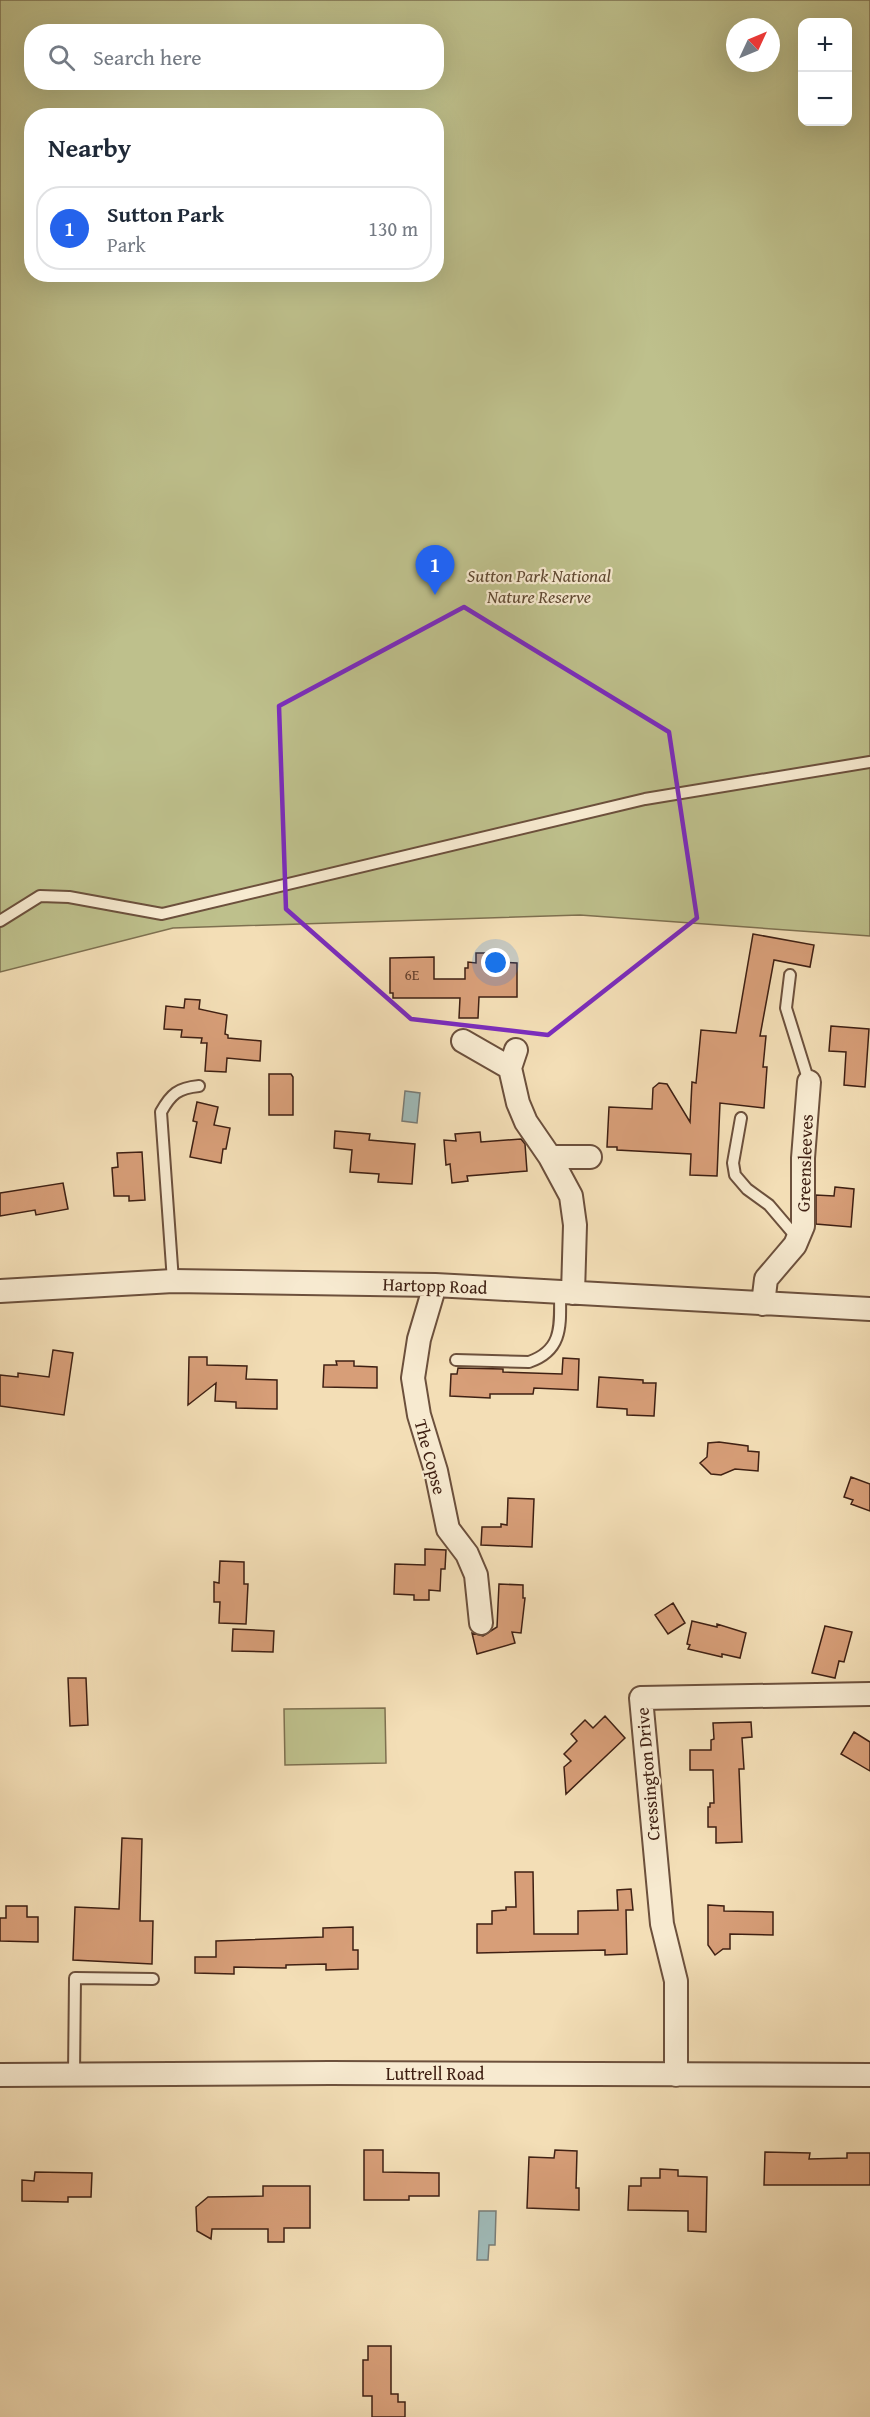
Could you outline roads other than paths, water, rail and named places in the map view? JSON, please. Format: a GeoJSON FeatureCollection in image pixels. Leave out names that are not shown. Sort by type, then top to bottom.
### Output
{"type":"FeatureCollection","features":[{"type":"Feature","properties":{"kind":"street"},"geometry":{"type":"LineString","coordinates":[[463,1041],[513,1059],[518,1103],[526,1122],[550,1157],[571,1197],[574,1209],[566,1293]]}},
{"type":"Feature","properties":{"kind":"street","name":"Greensleeves"},"geometry":{"type":"LineString","coordinates":[[763,1304],[766,1279],[787,1256],[798,1239],[804,1215],[803,1158],[809,1082]]}},
{"type":"Feature","properties":{"kind":"street"},"geometry":{"type":"LineString","coordinates":[[550,1157],[590,1157]]}},
{"type":"Feature","properties":{"kind":"street","name":"Hartopp Road"},"geometry":{"type":"LineString","coordinates":[[0,1291],[173,1281],[435,1284],[870,1309]]}},
{"type":"Feature","properties":{"kind":"street","name":"The Copse"},"geometry":{"type":"LineString","coordinates":[[435,1284],[419,1339],[413,1378],[419,1415],[436,1471],[448,1530],[467,1554],[476,1575],[481,1623]]}},
{"type":"Feature","properties":{"kind":"street","name":"Cressington Drive"},"geometry":{"type":"LineString","coordinates":[[676,2075],[676,1981],[662,1924],[641,1698],[870,1694]]}},
{"type":"Feature","properties":{"kind":"street","name":"Luttrell Road"},"geometry":{"type":"LineString","coordinates":[[0,2075],[330,2073],[870,2075]]}},
{"type":"Feature","properties":{"kind":"lane"},"geometry":{"type":"LineString","coordinates":[[0,921],[40,896],[69,897],[162,914],[645,799],[870,762]]}},
{"type":"Feature","properties":{"kind":"lane"},"geometry":{"type":"LineString","coordinates":[[790,975],[786,1008],[809,1082]]}},
{"type":"Feature","properties":{"kind":"lane"},"geometry":{"type":"LineString","coordinates":[[173,1281],[161,1112],[168,1099],[183,1088],[199,1086]]}},
{"type":"Feature","properties":{"kind":"lane"},"geometry":{"type":"LineString","coordinates":[[741,1118],[733,1163],[735,1175],[747,1189],[769,1205],[798,1239]]}},
{"type":"Feature","properties":{"kind":"lane"},"geometry":{"type":"LineString","coordinates":[[456,1360],[529,1362],[540,1359],[554,1345],[559,1333],[566,1293]]}},
{"type":"Feature","properties":{"kind":"lane"},"geometry":{"type":"LineString","coordinates":[[74,2075],[75,1978],[153,1979]]}},
{"type":"Feature","properties":{"kind":"water"},"geometry":{"type":"Polygon","coordinates":[[[405,1091],[420,1093],[417,1123],[402,1121],[405,1091]]]}},
{"type":"Feature","properties":{"kind":"water"},"geometry":{"type":"Polygon","coordinates":[[[479,2211],[496,2211],[495,2245],[489,2245],[488,2260],[477,2260],[479,2211]]]}},
{"type":"Feature","properties":{"kind":"place","name":"Sutton Park"},"geometry":{"type":"Point","coordinates":[435,595]}},
{"type":"Feature","properties":{"kind":"park label","name":"Sutton Park National Nature Reserve"},"geometry":{"type":"Point","coordinates":[539,586]}}]}
